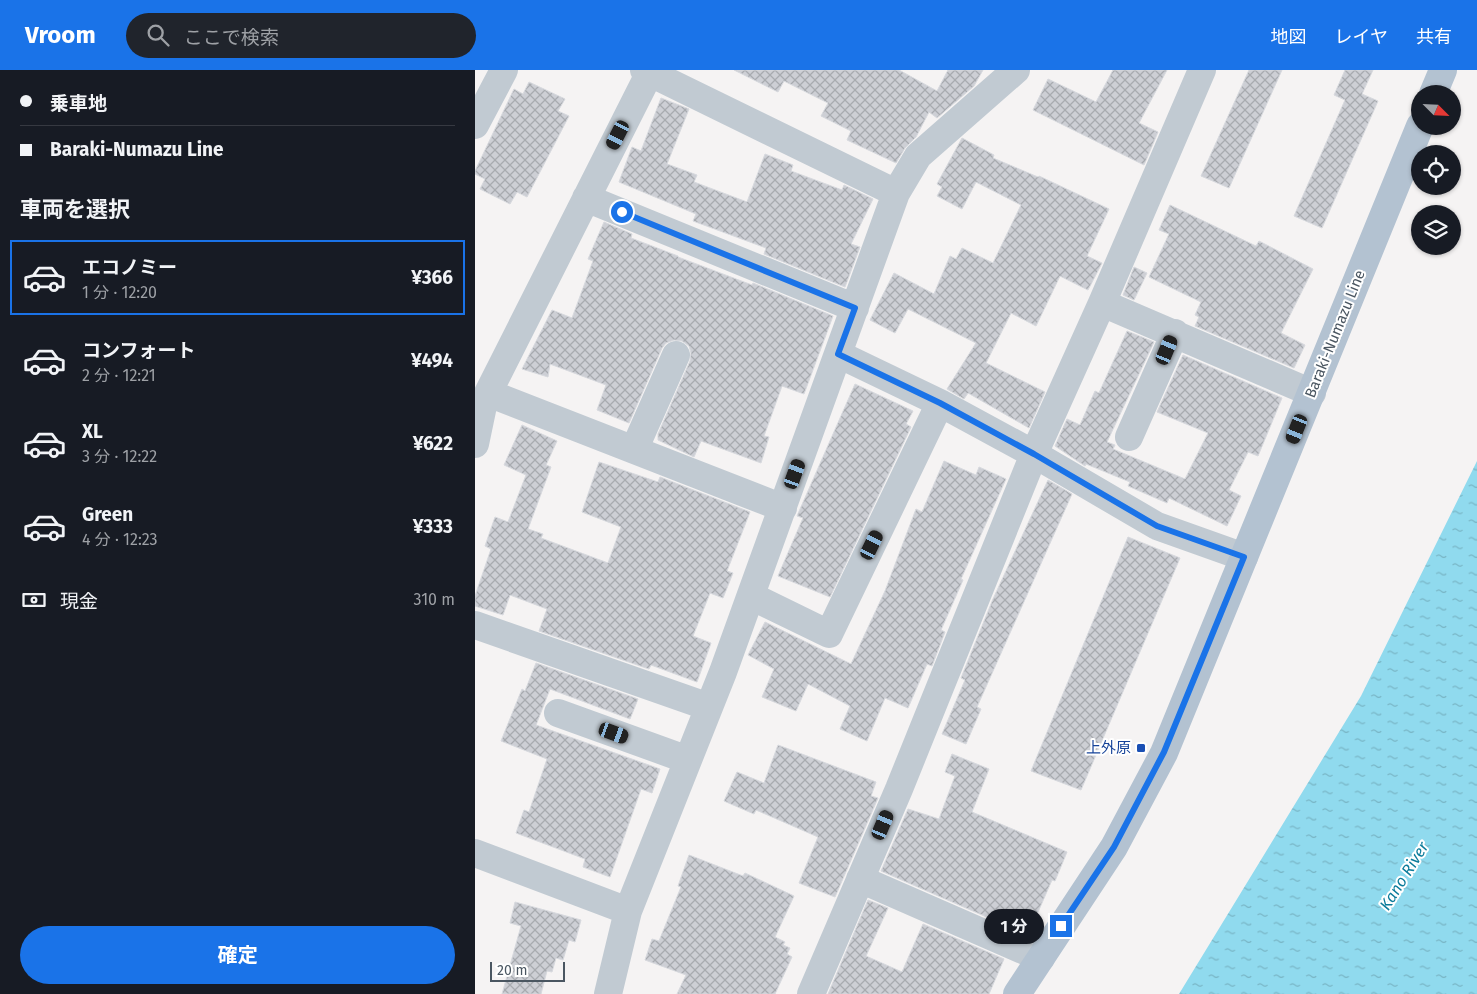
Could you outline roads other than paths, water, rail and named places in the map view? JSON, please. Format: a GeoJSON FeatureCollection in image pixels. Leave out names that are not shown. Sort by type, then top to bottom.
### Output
{"type":"FeatureCollection","features":[{"type":"Feature","properties":{"kind":"main road"},"geometry":{"type":"LineString","coordinates":[[1437,85],[1443,70]]}},
{"type":"Feature","properties":{"kind":"main road","name":"Baraki-Numazu Line"},"geometry":{"type":"LineString","coordinates":[[1017,994],[1114,847],[1164,752],[1416,135]]}},
{"type":"Feature","properties":{"kind":"street"},"geometry":{"type":"LineString","coordinates":[[475,124],[504,70]]}},
{"type":"Feature","properties":{"kind":"street"},"geometry":{"type":"LineString","coordinates":[[608,994],[628,911],[751,596],[897,193],[918,156],[1016,70]]}},
{"type":"Feature","properties":{"kind":"street"},"geometry":{"type":"LineString","coordinates":[[811,994],[899,789],[1034,454],[1102,303],[1202,70]]}},
{"type":"Feature","properties":{"kind":"street"},"geometry":{"type":"LineString","coordinates":[[475,444],[482,397],[586,198],[648,71],[897,193]]}},
{"type":"Feature","properties":{"kind":"street"},"geometry":{"type":"LineString","coordinates":[[586,198],[855,308]]}},
{"type":"Feature","properties":{"kind":"street"},"geometry":{"type":"LineString","coordinates":[[1102,303],[1311,393]]}},
{"type":"Feature","properties":{"kind":"street"},"geometry":{"type":"LineString","coordinates":[[1129,437],[1175,333]]}},
{"type":"Feature","properties":{"kind":"street"},"geometry":{"type":"LineString","coordinates":[[838,354],[940,403],[1034,454],[1157,526],[1244,557]]}},
{"type":"Feature","properties":{"kind":"street"},"geometry":{"type":"LineString","coordinates":[[634,450],[676,355]]}},
{"type":"Feature","properties":{"kind":"street"},"geometry":{"type":"LineString","coordinates":[[482,397],[634,450],[783,508]]}},
{"type":"Feature","properties":{"kind":"street"},"geometry":{"type":"LineString","coordinates":[[751,596],[829,634],[940,403]]}},
{"type":"Feature","properties":{"kind":"street"},"geometry":{"type":"LineString","coordinates":[[475,625],[709,707]]}},
{"type":"Feature","properties":{"kind":"street"},"geometry":{"type":"LineString","coordinates":[[558,713],[688,760]]}},
{"type":"Feature","properties":{"kind":"street"},"geometry":{"type":"LineString","coordinates":[[475,853],[628,911]]}},
{"type":"Feature","properties":{"kind":"street"},"geometry":{"type":"LineString","coordinates":[[860,879],[1041,958]]}},
{"type":"Feature","properties":{"kind":"water","name":"Kano River"},"geometry":{"type":"Polygon","coordinates":[[[1477,461],[1477,994],[1179,994],[1361,696],[1477,461]]]}},
{"type":"Feature","properties":{"kind":"place","name":"上外原"},"geometry":{"type":"Point","coordinates":[1141,748]}}]}
